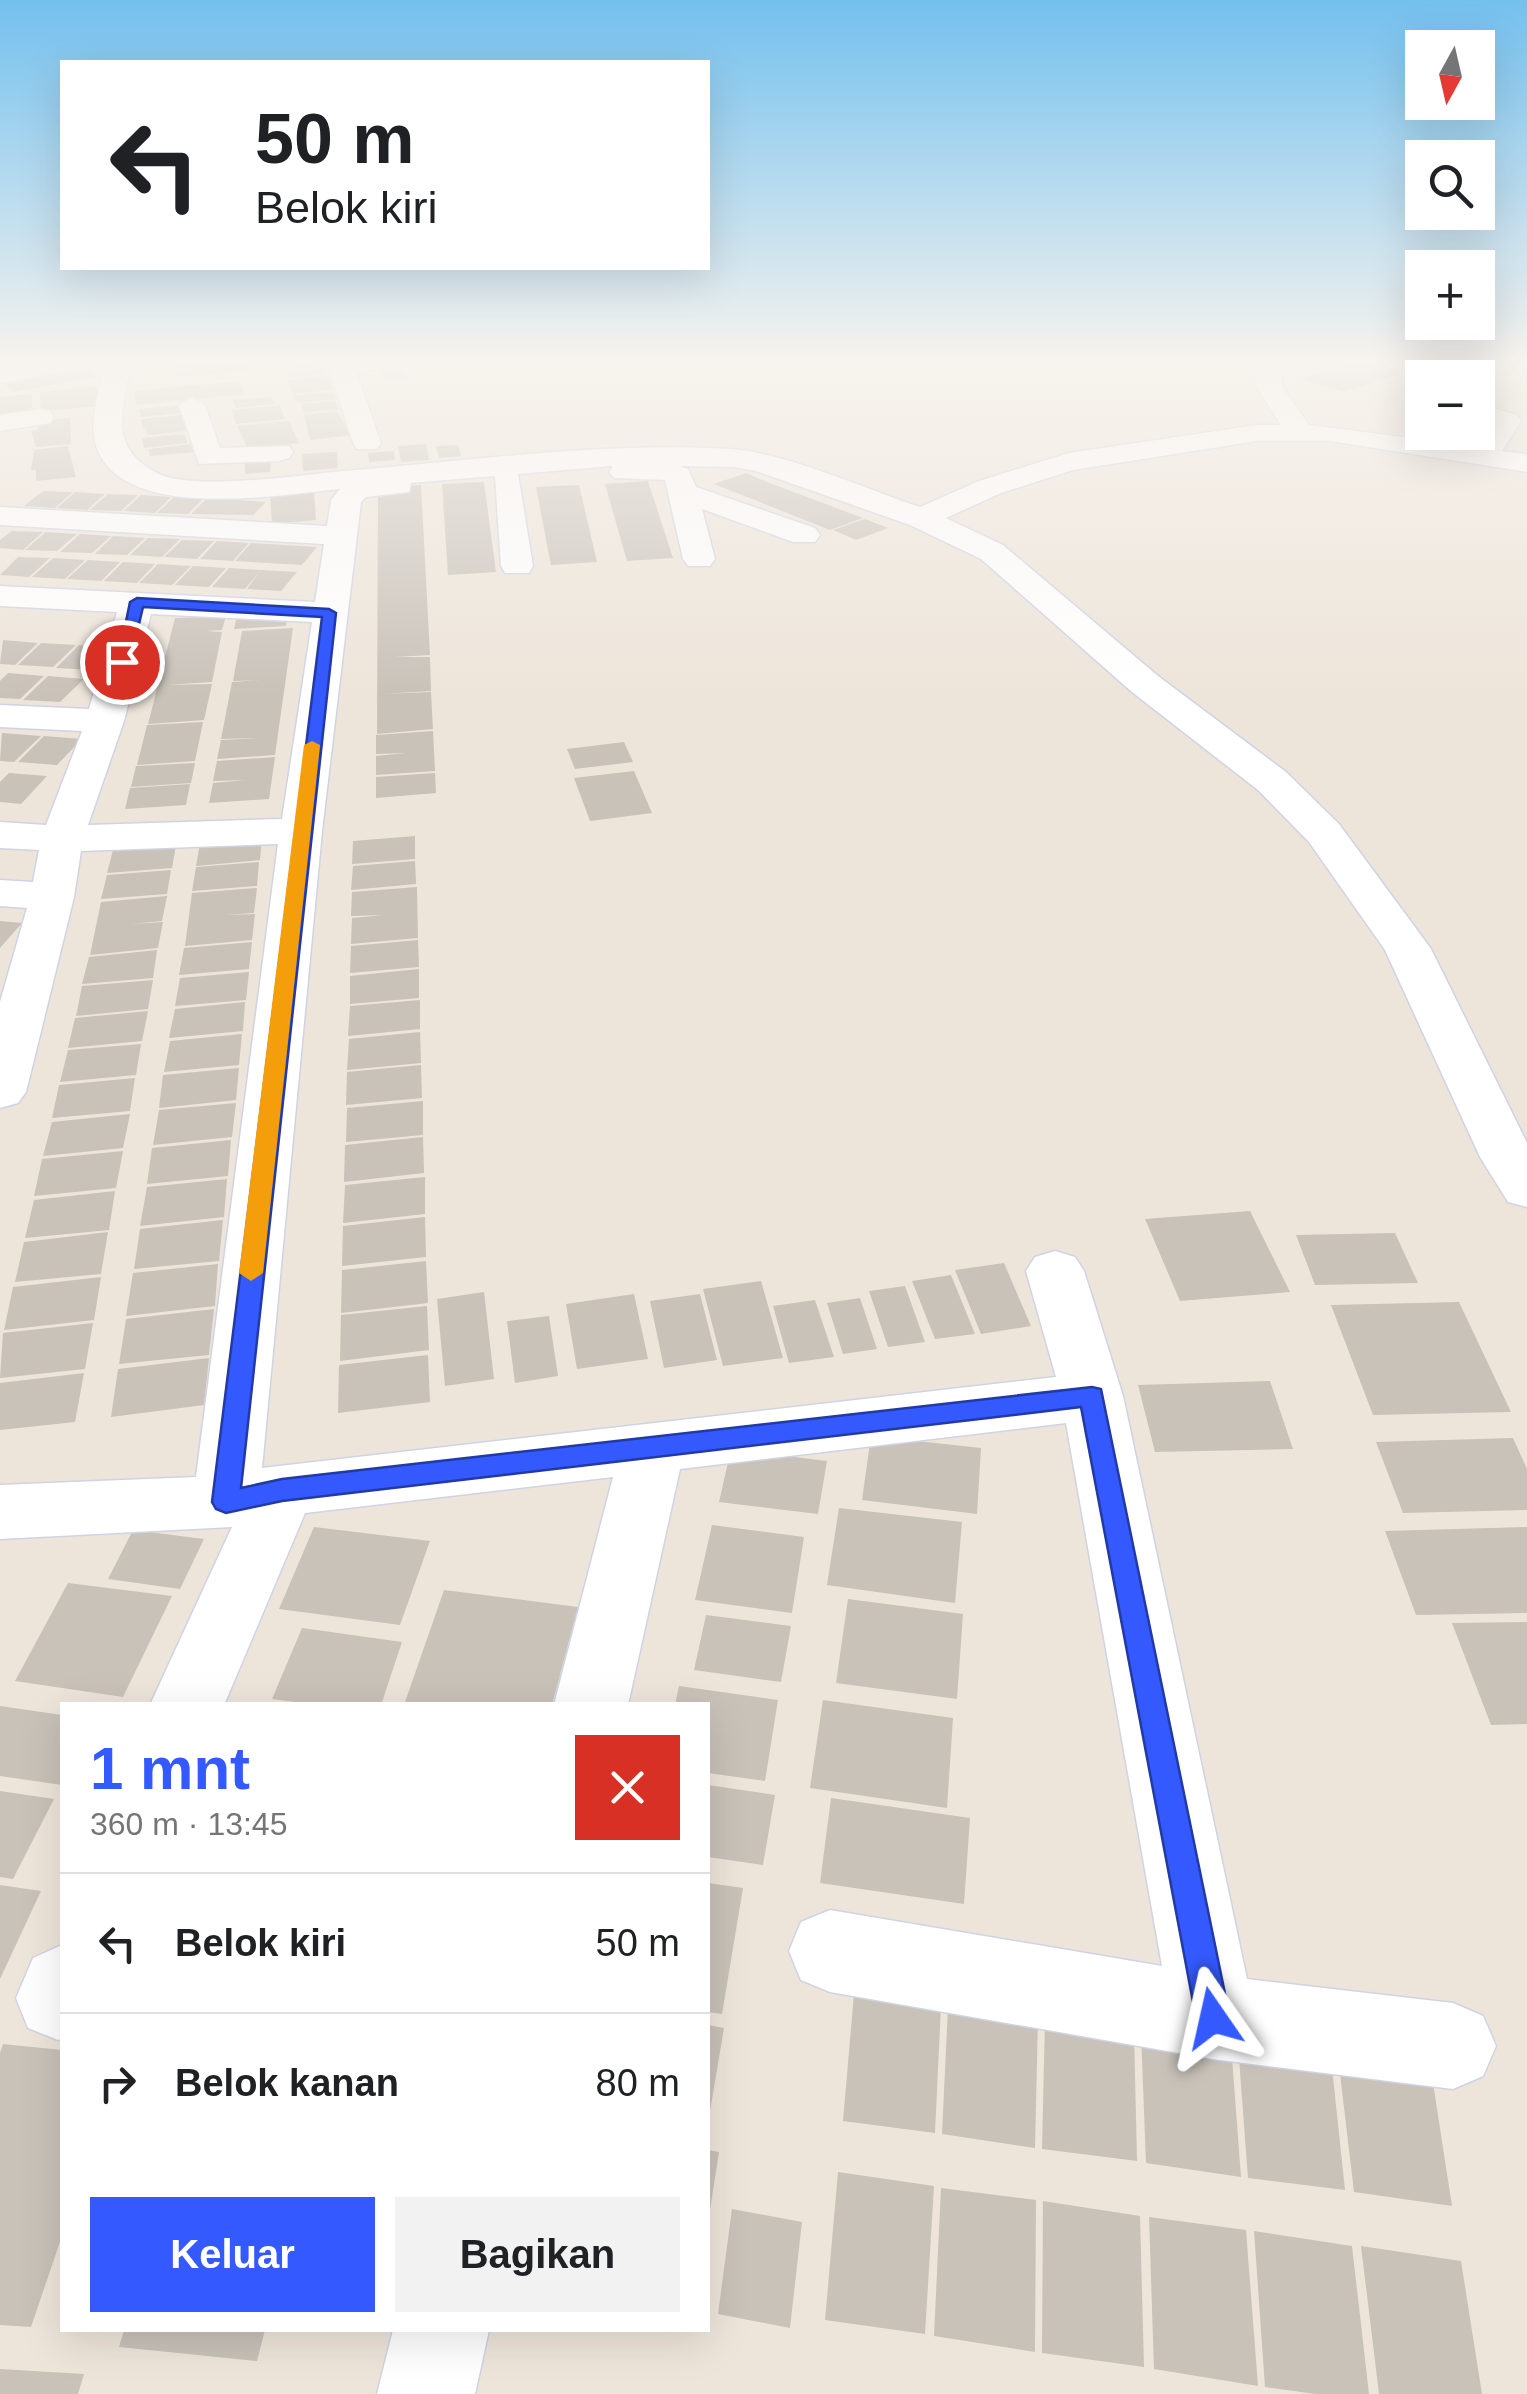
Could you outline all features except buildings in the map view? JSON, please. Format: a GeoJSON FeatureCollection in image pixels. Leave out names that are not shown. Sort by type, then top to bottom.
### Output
{"type":"FeatureCollection","features":[{"type":"Feature","properties":{"kind":"street"},"geometry":{"type":"LineString","coordinates":[[134,471],[169,488],[220,490],[455,471]]}},
{"type":"Feature","properties":{"kind":"street"},"geometry":{"type":"LineString","coordinates":[[188,1702],[254,1496],[301,830],[346,500],[357,490],[652,471]]}},
{"type":"Feature","properties":{"kind":"street"},"geometry":{"type":"LineString","coordinates":[[665,471],[678,475],[686,493],[699,558]]}},
{"type":"Feature","properties":{"kind":"street"},"geometry":{"type":"LineString","coordinates":[[783,471],[921,518],[992,552],[1145,684],[1272,781],[1324,833],[1408,948],[1507,1157],[1527,1189]]}},
{"type":"Feature","properties":{"kind":"street"},"geometry":{"type":"LineString","coordinates":[[921,518],[990,487],[1041,471]]}},
{"type":"Feature","properties":{"kind":"street"},"geometry":{"type":"LineString","coordinates":[[507,480],[517,566]]}},
{"type":"Feature","properties":{"kind":"street"},"geometry":{"type":"LineString","coordinates":[[686,493],[804,535]]}},
{"type":"Feature","properties":{"kind":"street"},"geometry":{"type":"LineString","coordinates":[[0,516],[342,536]]}},
{"type":"Feature","properties":{"kind":"street"},"geometry":{"type":"LineString","coordinates":[[0,596],[134,617]]}},
{"type":"Feature","properties":{"kind":"street"},"geometry":{"type":"LineString","coordinates":[[0,626],[134,617],[329,613]]}},
{"type":"Feature","properties":{"kind":"street"},"geometry":{"type":"LineString","coordinates":[[3,1070],[52,897],[62,839],[105,722],[134,617]]}},
{"type":"Feature","properties":{"kind":"street"},"geometry":{"type":"LineString","coordinates":[[0,716],[105,722]]}},
{"type":"Feature","properties":{"kind":"street"},"geometry":{"type":"LineString","coordinates":[[0,835],[62,839],[301,830]]}},
{"type":"Feature","properties":{"kind":"street"},"geometry":{"type":"LineString","coordinates":[[0,893],[52,897]]}},
{"type":"Feature","properties":{"kind":"street"},"geometry":{"type":"LineString","coordinates":[[1055,1271],[1092,1396],[1213,2018]]}},
{"type":"Feature","properties":{"kind":"street"},"geometry":{"type":"LineString","coordinates":[[0,1512],[254,1496],[1092,1396]]}},
{"type":"Feature","properties":{"kind":"street"},"geometry":{"type":"LineString","coordinates":[[592,1702],[654,1446]]}},
{"type":"Feature","properties":{"kind":"street"},"geometry":{"type":"LineString","coordinates":[[830,1951],[1213,2018],[1453,2046]]}},
{"type":"Feature","properties":{"kind":"street"},"geometry":{"type":"LineString","coordinates":[[426,2394],[441,2332]]}},
{"type":"Feature","properties":{"kind":"slow traffic"},"geometry":{"type":"LineString","coordinates":[[251,1273],[312,745]]}},
{"type":"Feature","properties":{"kind":"route"},"geometry":{"type":"LineString","coordinates":[[122,662],[137,602],[329,613],[226,1502],[282,1490],[1092,1396],[1213,2018]]}}]}
